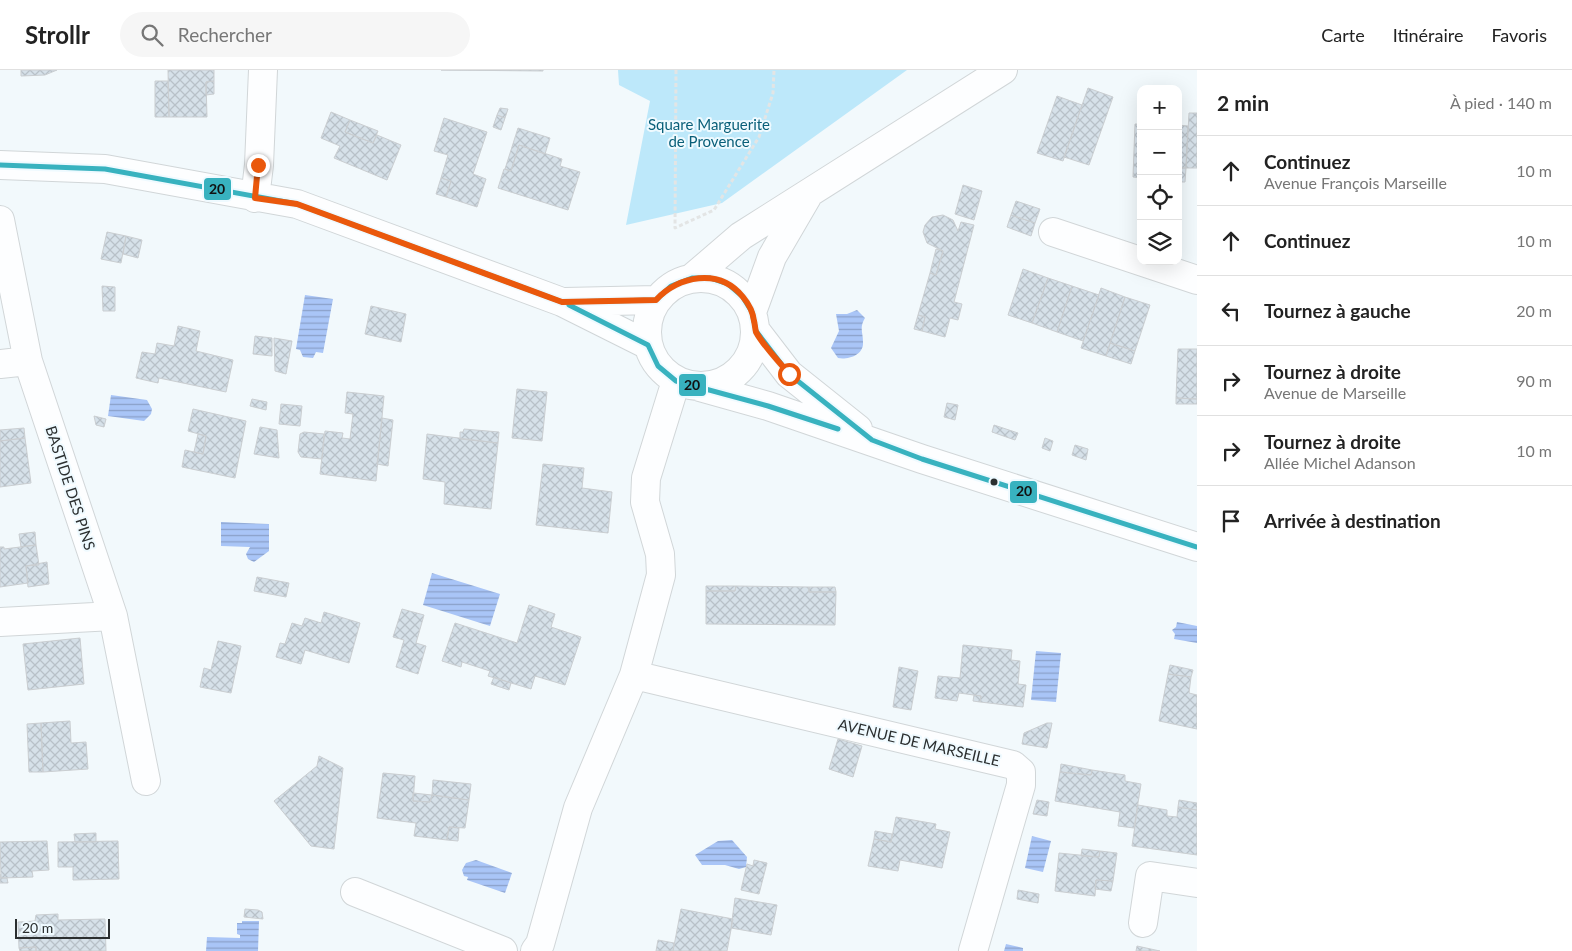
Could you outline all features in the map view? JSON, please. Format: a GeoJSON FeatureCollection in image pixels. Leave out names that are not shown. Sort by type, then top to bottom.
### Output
{"type":"FeatureCollection","features":[{"type":"Feature","properties":{"kind":"street"},"geometry":{"type":"LineString","coordinates":[[255,198],[263,70]]}},
{"type":"Feature","properties":{"kind":"street"},"geometry":{"type":"LineString","coordinates":[[1003,70],[741,236],[692,278],[671,286],[656,300],[649,315],[646,330],[648,346],[658,366],[688,384],[872,440],[922,459],[1197,547]]}},
{"type":"Feature","properties":{"kind":"street"},"geometry":{"type":"LineString","coordinates":[[0,165],[105,169],[255,198],[297,204],[562,302],[648,346]]}},
{"type":"Feature","properties":{"kind":"street"},"geometry":{"type":"LineString","coordinates":[[688,384],[717,384],[733,376],[745,364],[753,348],[754,321],[772,257],[810,192]]}},
{"type":"Feature","properties":{"kind":"street","name":"BASTIDE DES PINS"},"geometry":{"type":"LineString","coordinates":[[0,220],[28,361],[113,616],[146,781]]}},
{"type":"Feature","properties":{"kind":"street"},"geometry":{"type":"LineString","coordinates":[[1053,232],[1197,280]]}},
{"type":"Feature","properties":{"kind":"street"},"geometry":{"type":"LineString","coordinates":[[692,278],[710,278],[728,284],[742,296],[754,321],[789,374],[872,440]]}},
{"type":"Feature","properties":{"kind":"street"},"geometry":{"type":"LineString","coordinates":[[562,302],[656,300]]}},
{"type":"Feature","properties":{"kind":"street"},"geometry":{"type":"LineString","coordinates":[[0,364],[28,361]]}},
{"type":"Feature","properties":{"kind":"street"},"geometry":{"type":"LineString","coordinates":[[535,951],[540,944],[578,808],[634,675],[661,575],[660,554],[645,502],[646,478],[688,384]]}},
{"type":"Feature","properties":{"kind":"street"},"geometry":{"type":"LineString","coordinates":[[0,622],[113,616]]}},
{"type":"Feature","properties":{"kind":"street","name":"AVENUE DE MARSEILLE"},"geometry":{"type":"LineString","coordinates":[[634,675],[1013,765],[1020,772],[1021,785],[973,951]]}},
{"type":"Feature","properties":{"kind":"street"},"geometry":{"type":"LineString","coordinates":[[1143,923],[1150,876],[1197,883]]}},
{"type":"Feature","properties":{"kind":"street"},"geometry":{"type":"LineString","coordinates":[[354,892],[503,951]]}},
{"type":"Feature","properties":{"kind":"path"},"geometry":{"type":"LineString","coordinates":[[676,70],[675,228],[714,210],[760,137],[773,93],[774,70]]}},
{"type":"Feature","properties":{"kind":"green space","name":"Square Marguerite de Provence"},"geometry":{"type":"Polygon","coordinates":[[[618,70],[907,70],[722,203],[626,225],[650,101],[619,85],[618,70]]]}},
{"type":"Feature","properties":{"kind":"water"},"geometry":{"type":"Polygon","coordinates":[[[305,295],[333,299],[323,353],[316,352],[313,358],[303,357],[300,350],[296,349],[305,295]]]}},
{"type":"Feature","properties":{"kind":"water"},"geometry":{"type":"Polygon","coordinates":[[[857,310],[865,318],[862,327],[863,347],[855,356],[838,358],[831,348],[839,331],[836,314],[847,314],[857,310]]]}},
{"type":"Feature","properties":{"kind":"water"},"geometry":{"type":"Polygon","coordinates":[[[111,395],[147,400],[152,409],[151,414],[144,421],[108,416],[111,395]]]}},
{"type":"Feature","properties":{"kind":"water"},"geometry":{"type":"Polygon","coordinates":[[[221,522],[269,524],[269,551],[254,562],[248,559],[246,554],[250,547],[221,546],[221,522]]]}},
{"type":"Feature","properties":{"kind":"water"},"geometry":{"type":"Polygon","coordinates":[[[432,573],[500,594],[490,626],[423,605],[432,573]]]}},
{"type":"Feature","properties":{"kind":"water"},"geometry":{"type":"Polygon","coordinates":[[[1177,622],[1197,626],[1197,643],[1174,639],[1175,634],[1172,630],[1176,627],[1177,622]]]}},
{"type":"Feature","properties":{"kind":"water"},"geometry":{"type":"Polygon","coordinates":[[[1036,651],[1061,653],[1056,702],[1031,700],[1036,651]]]}},
{"type":"Feature","properties":{"kind":"water"},"geometry":{"type":"Polygon","coordinates":[[[1032,836],[1051,841],[1043,872],[1025,868],[1032,836]]]}},
{"type":"Feature","properties":{"kind":"water"},"geometry":{"type":"Polygon","coordinates":[[[732,840],[747,857],[746,867],[739,869],[725,865],[702,865],[695,855],[718,841],[732,840]]]}},
{"type":"Feature","properties":{"kind":"water"},"geometry":{"type":"Polygon","coordinates":[[[476,860],[512,873],[505,893],[467,880],[468,877],[464,876],[462,870],[466,863],[476,860]]]}},
{"type":"Feature","properties":{"kind":"water"},"geometry":{"type":"Polygon","coordinates":[[[242,921],[259,921],[258,951],[206,951],[207,937],[240,938],[240,935],[237,934],[237,923],[242,923],[242,921]]]}},
{"type":"Feature","properties":{"kind":"water"},"geometry":{"type":"Polygon","coordinates":[[[1006,944],[1023,948],[1023,951],[1004,951],[1006,944]]]}},
{"type":"Feature","properties":{"kind":"building"},"geometry":{"type":"Polygon","coordinates":[[[21,70],[57,70],[45,75],[21,76],[21,70]]]}},
{"type":"Feature","properties":{"kind":"building"},"geometry":{"type":"Polygon","coordinates":[[[168,70],[214,70],[214,81],[206,82],[207,117],[169,117],[168,70]]]}},
{"type":"Feature","properties":{"kind":"building"},"geometry":{"type":"Polygon","coordinates":[[[441,70],[543,70],[543,71],[441,70]]]}},
{"type":"Feature","properties":{"kind":"building"},"geometry":{"type":"Polygon","coordinates":[[[155,81],[168,81],[169,117],[155,117],[155,81]]]}},
{"type":"Feature","properties":{"kind":"building"},"geometry":{"type":"Polygon","coordinates":[[[214,81],[214,94],[206,95],[206,82],[214,81]]]}},
{"type":"Feature","properties":{"kind":"building"},"geometry":{"type":"Polygon","coordinates":[[[1088,88],[1113,97],[1089,165],[1064,157],[1088,88]]]}},
{"type":"Feature","properties":{"kind":"building"},"geometry":{"type":"Polygon","coordinates":[[[1057,96],[1082,105],[1063,161],[1037,153],[1057,96]]]}},
{"type":"Feature","properties":{"kind":"building"},"geometry":{"type":"Polygon","coordinates":[[[500,108],[508,109],[505,118],[497,115],[500,108]]]}},
{"type":"Feature","properties":{"kind":"building"},"geometry":{"type":"Polygon","coordinates":[[[331,112],[350,120],[345,132],[373,143],[377,135],[401,145],[387,180],[334,158],[340,146],[321,138],[331,112]]]}},
{"type":"Feature","properties":{"kind":"building"},"geometry":{"type":"Polygon","coordinates":[[[1189,113],[1197,113],[1197,168],[1186,168],[1189,113]]]}},
{"type":"Feature","properties":{"kind":"building"},"geometry":{"type":"Polygon","coordinates":[[[497,115],[505,118],[501,130],[493,127],[497,115]]]}},
{"type":"Feature","properties":{"kind":"building"},"geometry":{"type":"Polygon","coordinates":[[[444,118],[487,132],[473,174],[486,179],[477,207],[446,197],[451,181],[441,178],[448,155],[434,151],[444,118]]]}},
{"type":"Feature","properties":{"kind":"building"},"geometry":{"type":"Polygon","coordinates":[[[350,120],[378,131],[373,143],[345,132],[350,120]]]}},
{"type":"Feature","properties":{"kind":"building"},"geometry":{"type":"Polygon","coordinates":[[[1135,124],[1137,124],[1137,178],[1133,177],[1135,124]]]}},
{"type":"Feature","properties":{"kind":"building"},"geometry":{"type":"Polygon","coordinates":[[[1182,125],[1188,126],[1186,168],[1182,168],[1182,125]]]}},
{"type":"Feature","properties":{"kind":"building"},"geometry":{"type":"Polygon","coordinates":[[[518,128],[550,138],[545,154],[519,145],[511,171],[505,169],[518,128]]]}},
{"type":"Feature","properties":{"kind":"building"},"geometry":{"type":"Polygon","coordinates":[[[519,145],[562,159],[560,166],[580,172],[568,210],[498,188],[504,169],[511,171],[519,145]]]}},
{"type":"Feature","properties":{"kind":"building"},"geometry":{"type":"Polygon","coordinates":[[[1182,168],[1186,168],[1185,182],[1182,182],[1182,168]]]}},
{"type":"Feature","properties":{"kind":"building"},"geometry":{"type":"Polygon","coordinates":[[[441,178],[451,181],[446,197],[436,194],[441,178]]]}},
{"type":"Feature","properties":{"kind":"building"},"geometry":{"type":"Polygon","coordinates":[[[963,185],[982,191],[974,220],[955,214],[963,185]]]}},
{"type":"Feature","properties":{"kind":"building"},"geometry":{"type":"Polygon","coordinates":[[[1016,201],[1040,209],[1035,223],[1011,215],[1016,201]]]}},
{"type":"Feature","properties":{"kind":"building"},"geometry":{"type":"Polygon","coordinates":[[[943,215],[953,220],[958,231],[961,222],[974,225],[954,302],[962,304],[958,320],[950,318],[945,337],[922,331],[925,317],[918,315],[930,273],[936,275],[943,251],[927,243],[923,232],[925,225],[932,217],[943,215]]]}},
{"type":"Feature","properties":{"kind":"building"},"geometry":{"type":"Polygon","coordinates":[[[1011,215],[1035,223],[1031,236],[1007,227],[1011,215]]]}},
{"type":"Feature","properties":{"kind":"building"},"geometry":{"type":"Polygon","coordinates":[[[107,232],[126,236],[121,263],[101,259],[107,232]]]}},
{"type":"Feature","properties":{"kind":"building"},"geometry":{"type":"Polygon","coordinates":[[[126,236],[142,240],[138,258],[123,254],[126,236]]]}},
{"type":"Feature","properties":{"kind":"building"},"geometry":{"type":"Polygon","coordinates":[[[936,249],[943,251],[936,275],[930,273],[936,249]]]}},
{"type":"Feature","properties":{"kind":"building"},"geometry":{"type":"Polygon","coordinates":[[[1023,269],[1048,278],[1032,323],[1008,315],[1023,269]]]}},
{"type":"Feature","properties":{"kind":"building"},"geometry":{"type":"Polygon","coordinates":[[[1048,278],[1072,286],[1057,332],[1032,323],[1048,278]]]}},
{"type":"Feature","properties":{"kind":"building"},"geometry":{"type":"Polygon","coordinates":[[[102,286],[115,287],[115,311],[103,311],[102,286]]]}},
{"type":"Feature","properties":{"kind":"building"},"geometry":{"type":"Polygon","coordinates":[[[1072,286],[1099,295],[1083,341],[1057,332],[1072,286]]]}},
{"type":"Feature","properties":{"kind":"building"},"geometry":{"type":"Polygon","coordinates":[[[1101,288],[1125,297],[1106,356],[1081,348],[1101,288]]]}},
{"type":"Feature","properties":{"kind":"building"},"geometry":{"type":"Polygon","coordinates":[[[1125,297],[1150,305],[1135,351],[1110,343],[1125,297]]]}},
{"type":"Feature","properties":{"kind":"building"},"geometry":{"type":"Polygon","coordinates":[[[371,306],[406,314],[401,342],[365,334],[371,306]]]}},
{"type":"Feature","properties":{"kind":"building"},"geometry":{"type":"Polygon","coordinates":[[[918,315],[925,317],[922,331],[914,329],[918,315]]]}},
{"type":"Feature","properties":{"kind":"building"},"geometry":{"type":"Polygon","coordinates":[[[178,326],[200,331],[196,351],[233,360],[226,392],[159,378],[158,383],[136,378],[142,352],[155,354],[157,343],[174,346],[178,326]]]}},
{"type":"Feature","properties":{"kind":"building"},"geometry":{"type":"Polygon","coordinates":[[[255,336],[272,338],[272,356],[253,354],[255,336]]]}},
{"type":"Feature","properties":{"kind":"building"},"geometry":{"type":"Polygon","coordinates":[[[274,338],[292,341],[286,374],[275,371],[274,338]]]}},
{"type":"Feature","properties":{"kind":"building"},"geometry":{"type":"Polygon","coordinates":[[[1110,343],[1135,351],[1131,364],[1106,356],[1110,343]]]}},
{"type":"Feature","properties":{"kind":"building"},"geometry":{"type":"Polygon","coordinates":[[[1178,349],[1197,349],[1197,399],[1176,398],[1178,349]]]}},
{"type":"Feature","properties":{"kind":"building"},"geometry":{"type":"Polygon","coordinates":[[[517,389],[547,392],[542,441],[512,438],[517,389]]]}},
{"type":"Feature","properties":{"kind":"building"},"geometry":{"type":"Polygon","coordinates":[[[347,392],[384,396],[376,481],[320,474],[325,431],[343,433],[342,438],[350,439],[353,414],[345,413],[347,392]]]}},
{"type":"Feature","properties":{"kind":"building"},"geometry":{"type":"Polygon","coordinates":[[[1176,398],[1197,399],[1197,404],[1176,404],[1176,398]]]}},
{"type":"Feature","properties":{"kind":"building"},"geometry":{"type":"Polygon","coordinates":[[[252,399],[267,402],[266,410],[250,406],[252,399]]]}},
{"type":"Feature","properties":{"kind":"building"},"geometry":{"type":"Polygon","coordinates":[[[947,403],[958,405],[955,420],[944,417],[947,403]]]}},
{"type":"Feature","properties":{"kind":"building"},"geometry":{"type":"Polygon","coordinates":[[[281,404],[302,406],[300,426],[279,424],[281,404]]]}},
{"type":"Feature","properties":{"kind":"building"},"geometry":{"type":"Polygon","coordinates":[[[193,409],[246,421],[235,478],[182,467],[185,450],[203,454],[206,436],[188,431],[193,409]]]}},
{"type":"Feature","properties":{"kind":"building"},"geometry":{"type":"Polygon","coordinates":[[[94,416],[106,419],[104,427],[96,425],[94,416]]]}},
{"type":"Feature","properties":{"kind":"building"},"geometry":{"type":"Polygon","coordinates":[[[382,418],[393,420],[388,466],[377,464],[382,418]]]}},
{"type":"Feature","properties":{"kind":"building"},"geometry":{"type":"Polygon","coordinates":[[[994,425],[1018,433],[1015,440],[992,432],[994,425]]]}},
{"type":"Feature","properties":{"kind":"building"},"geometry":{"type":"Polygon","coordinates":[[[260,427],[277,430],[279,458],[254,454],[260,427]]]}},
{"type":"Feature","properties":{"kind":"building"},"geometry":{"type":"Polygon","coordinates":[[[24,428],[25,438],[0,441],[0,430],[24,428]]]}},
{"type":"Feature","properties":{"kind":"building"},"geometry":{"type":"Polygon","coordinates":[[[464,429],[499,432],[498,443],[460,439],[460,432],[463,432],[464,429]]]}},
{"type":"Feature","properties":{"kind":"building"},"geometry":{"type":"Polygon","coordinates":[[[304,432],[324,434],[322,459],[301,457],[298,452],[300,434],[304,432]]]}},
{"type":"Feature","properties":{"kind":"building"},"geometry":{"type":"Polygon","coordinates":[[[198,434],[206,436],[203,454],[194,452],[198,434]]]}},
{"type":"Feature","properties":{"kind":"building"},"geometry":{"type":"Polygon","coordinates":[[[427,434],[498,443],[491,509],[444,504],[445,482],[423,479],[427,434]]]}},
{"type":"Feature","properties":{"kind":"building"},"geometry":{"type":"Polygon","coordinates":[[[25,438],[31,483],[0,487],[0,441],[25,438]]]}},
{"type":"Feature","properties":{"kind":"building"},"geometry":{"type":"Polygon","coordinates":[[[1045,438],[1053,441],[1050,451],[1042,448],[1045,438]]]}},
{"type":"Feature","properties":{"kind":"building"},"geometry":{"type":"Polygon","coordinates":[[[1075,445],[1088,449],[1086,460],[1072,455],[1075,445]]]}},
{"type":"Feature","properties":{"kind":"building"},"geometry":{"type":"Polygon","coordinates":[[[543,464],[584,468],[582,488],[612,492],[608,533],[536,525],[543,464]]]}},
{"type":"Feature","properties":{"kind":"building"},"geometry":{"type":"Polygon","coordinates":[[[35,532],[36,545],[21,547],[19,534],[35,532]]]}},
{"type":"Feature","properties":{"kind":"building"},"geometry":{"type":"Polygon","coordinates":[[[36,545],[39,565],[26,566],[28,583],[0,587],[0,547],[4,547],[4,549],[36,545]]]}},
{"type":"Feature","properties":{"kind":"building"},"geometry":{"type":"Polygon","coordinates":[[[47,562],[49,584],[28,587],[26,566],[47,562]]]}},
{"type":"Feature","properties":{"kind":"building"},"geometry":{"type":"Polygon","coordinates":[[[257,577],[289,583],[286,597],[254,591],[257,577]]]}},
{"type":"Feature","properties":{"kind":"building"},"geometry":{"type":"Polygon","coordinates":[[[706,586],[736,586],[735,591],[706,591],[706,586]]]}},
{"type":"Feature","properties":{"kind":"building"},"geometry":{"type":"Polygon","coordinates":[[[736,586],[809,587],[809,592],[836,592],[835,625],[706,624],[706,591],[735,591],[736,586]]]}},
{"type":"Feature","properties":{"kind":"building"},"geometry":{"type":"Polygon","coordinates":[[[809,587],[835,587],[836,592],[809,592],[809,587]]]}},
{"type":"Feature","properties":{"kind":"building"},"geometry":{"type":"Polygon","coordinates":[[[529,605],[555,614],[551,627],[581,637],[565,685],[535,676],[531,689],[488,676],[490,671],[462,662],[461,667],[442,661],[455,623],[517,643],[529,605]]]}},
{"type":"Feature","properties":{"kind":"building"},"geometry":{"type":"Polygon","coordinates":[[[402,609],[424,615],[416,643],[426,646],[418,674],[396,667],[404,640],[393,637],[402,609]]]}},
{"type":"Feature","properties":{"kind":"building"},"geometry":{"type":"Polygon","coordinates":[[[324,612],[360,623],[349,663],[305,650],[301,664],[276,657],[280,643],[285,644],[292,623],[302,626],[305,618],[321,623],[324,612]]]}},
{"type":"Feature","properties":{"kind":"building"},"geometry":{"type":"Polygon","coordinates":[[[80,638],[84,684],[28,690],[23,644],[80,638]]]}},
{"type":"Feature","properties":{"kind":"building"},"geometry":{"type":"Polygon","coordinates":[[[218,641],[241,646],[231,693],[200,687],[204,668],[211,670],[218,641]]]}},
{"type":"Feature","properties":{"kind":"building"},"geometry":{"type":"Polygon","coordinates":[[[963,645],[1012,650],[1011,660],[1020,661],[1018,684],[1026,685],[1023,707],[980,702],[981,696],[959,693],[957,701],[935,698],[938,676],[960,678],[963,645]]]}},
{"type":"Feature","properties":{"kind":"building"},"geometry":{"type":"Polygon","coordinates":[[[1170,665],[1193,670],[1191,677],[1168,674],[1170,665]]]}},
{"type":"Feature","properties":{"kind":"building"},"geometry":{"type":"Polygon","coordinates":[[[899,667],[918,671],[911,710],[893,707],[899,667]]]}},
{"type":"Feature","properties":{"kind":"building"},"geometry":{"type":"Polygon","coordinates":[[[1168,674],[1191,677],[1189,693],[1197,695],[1197,729],[1159,721],[1168,674]]]}},
{"type":"Feature","properties":{"kind":"building"},"geometry":{"type":"Polygon","coordinates":[[[494,677],[511,683],[509,690],[491,684],[494,677]]]}},
{"type":"Feature","properties":{"kind":"building"},"geometry":{"type":"Polygon","coordinates":[[[974,695],[981,696],[980,702],[973,701],[974,695]]]}},
{"type":"Feature","properties":{"kind":"building"},"geometry":{"type":"Polygon","coordinates":[[[70,721],[71,743],[86,742],[88,769],[43,772],[41,723],[70,721]]]}},
{"type":"Feature","properties":{"kind":"building"},"geometry":{"type":"Polygon","coordinates":[[[41,723],[43,772],[29,772],[27,724],[41,723]]]}},
{"type":"Feature","properties":{"kind":"building"},"geometry":{"type":"Polygon","coordinates":[[[1047,723],[1052,723],[1047,748],[1022,744],[1024,733],[1047,723]]]}},
{"type":"Feature","properties":{"kind":"building"},"geometry":{"type":"Polygon","coordinates":[[[838,739],[862,746],[853,777],[829,769],[838,739]]]}},
{"type":"Feature","properties":{"kind":"building"},"geometry":{"type":"Polygon","coordinates":[[[319,756],[343,768],[334,849],[311,846],[274,801],[317,766],[319,756]]]}},
{"type":"Feature","properties":{"kind":"building"},"geometry":{"type":"Polygon","coordinates":[[[1061,764],[1092,770],[1091,775],[1060,772],[1061,764]]]}},
{"type":"Feature","properties":{"kind":"building"},"geometry":{"type":"Polygon","coordinates":[[[1092,770],[1125,775],[1125,781],[1141,784],[1134,828],[1118,826],[1120,812],[1055,801],[1060,772],[1091,775],[1092,770]]]}},
{"type":"Feature","properties":{"kind":"building"},"geometry":{"type":"Polygon","coordinates":[[[383,773],[415,776],[413,801],[430,802],[432,795],[469,800],[465,828],[449,827],[447,840],[414,836],[416,823],[377,818],[383,773]]]}},
{"type":"Feature","properties":{"kind":"building"},"geometry":{"type":"Polygon","coordinates":[[[433,780],[471,784],[469,800],[432,795],[433,780]]]}},
{"type":"Feature","properties":{"kind":"building"},"geometry":{"type":"Polygon","coordinates":[[[413,793],[432,795],[430,802],[413,801],[413,793]]]}},
{"type":"Feature","properties":{"kind":"building"},"geometry":{"type":"Polygon","coordinates":[[[1037,800],[1049,802],[1047,816],[1033,814],[1037,800]]]}},
{"type":"Feature","properties":{"kind":"building"},"geometry":{"type":"Polygon","coordinates":[[[1179,800],[1197,803],[1197,810],[1178,807],[1179,800]]]}},
{"type":"Feature","properties":{"kind":"building"},"geometry":{"type":"Polygon","coordinates":[[[1138,805],[1167,810],[1167,816],[1177,817],[1178,807],[1197,810],[1197,855],[1132,846],[1138,805]]]}},
{"type":"Feature","properties":{"kind":"building"},"geometry":{"type":"Polygon","coordinates":[[[896,817],[936,824],[935,829],[950,832],[942,868],[900,860],[898,871],[868,866],[874,839],[891,842],[896,817]]]}},
{"type":"Feature","properties":{"kind":"building"},"geometry":{"type":"Polygon","coordinates":[[[449,827],[459,828],[458,841],[447,840],[449,827]]]}},
{"type":"Feature","properties":{"kind":"building"},"geometry":{"type":"Polygon","coordinates":[[[875,831],[892,834],[891,842],[874,839],[875,831]]]}},
{"type":"Feature","properties":{"kind":"building"},"geometry":{"type":"Polygon","coordinates":[[[96,833],[96,842],[75,842],[74,834],[96,833]]]}},
{"type":"Feature","properties":{"kind":"building"},"geometry":{"type":"Polygon","coordinates":[[[47,841],[49,870],[32,871],[33,877],[1,878],[0,842],[47,841]]]}},
{"type":"Feature","properties":{"kind":"building"},"geometry":{"type":"Polygon","coordinates":[[[118,841],[119,879],[73,880],[73,867],[58,867],[58,842],[118,841]]]}},
{"type":"Feature","properties":{"kind":"building"},"geometry":{"type":"Polygon","coordinates":[[[1082,849],[1100,851],[1099,857],[1081,856],[1082,849]]]}},
{"type":"Feature","properties":{"kind":"building"},"geometry":{"type":"Polygon","coordinates":[[[1100,851],[1117,853],[1113,881],[1096,880],[1095,896],[1055,891],[1059,853],[1099,857],[1100,851]]]}},
{"type":"Feature","properties":{"kind":"building"},"geometry":{"type":"Polygon","coordinates":[[[754,860],[767,863],[759,894],[741,890],[747,864],[753,866],[754,860]]]}},
{"type":"Feature","properties":{"kind":"building"},"geometry":{"type":"Polygon","coordinates":[[[0,874],[1,878],[7,878],[8,883],[0,883],[0,874]]]}},
{"type":"Feature","properties":{"kind":"building"},"geometry":{"type":"Polygon","coordinates":[[[1096,880],[1113,881],[1111,891],[1095,889],[1096,880]]]}},
{"type":"Feature","properties":{"kind":"building"},"geometry":{"type":"Polygon","coordinates":[[[1018,890],[1039,894],[1038,903],[1017,899],[1018,890]]]}},
{"type":"Feature","properties":{"kind":"building"},"geometry":{"type":"Polygon","coordinates":[[[735,898],[777,905],[771,935],[731,928],[735,898]]]}},
{"type":"Feature","properties":{"kind":"building"},"geometry":{"type":"Polygon","coordinates":[[[245,909],[262,912],[263,919],[244,917],[245,909]]]}},
{"type":"Feature","properties":{"kind":"building"},"geometry":{"type":"Polygon","coordinates":[[[681,909],[733,919],[727,951],[673,951],[681,909]]]}},
{"type":"Feature","properties":{"kind":"building"},"geometry":{"type":"Polygon","coordinates":[[[58,914],[58,920],[105,919],[106,951],[36,951],[36,947],[19,948],[18,922],[35,921],[36,915],[58,914]]]}},
{"type":"Feature","properties":{"kind":"building"},"geometry":{"type":"Polygon","coordinates":[[[658,940],[674,943],[673,951],[656,951],[658,940]]]}},
{"type":"Feature","properties":{"kind":"building"},"geometry":{"type":"Polygon","coordinates":[[[1137,946],[1160,951],[1136,951],[1137,946]]]}},
{"type":"Feature","properties":{"kind":"building"},"geometry":{"type":"Polygon","coordinates":[[[36,947],[36,951],[20,951],[19,948],[36,947]]]}},
{"type":"Feature","properties":{"kind":"transit line","name":"20"},"geometry":{"type":"LineString","coordinates":[[0,165],[105,169],[297,204],[562,302],[656,300],[671,286],[692,278],[710,278],[728,284],[742,296],[752,312],[756,331],[789,374],[872,440],[922,459],[1197,547]]}},
{"type":"Feature","properties":{"kind":"transit line","name":"20"},"geometry":{"type":"LineString","coordinates":[[569,305],[648,345],[658,366],[676,381],[768,406],[838,429]]}},
{"type":"Feature","properties":{"kind":"route"},"geometry":{"type":"LineString","coordinates":[[258,165],[255,198],[297,204],[562,302],[656,300],[671,286],[692,278],[710,278],[728,284],[742,296],[752,312],[756,331],[789,374]]}}]}
